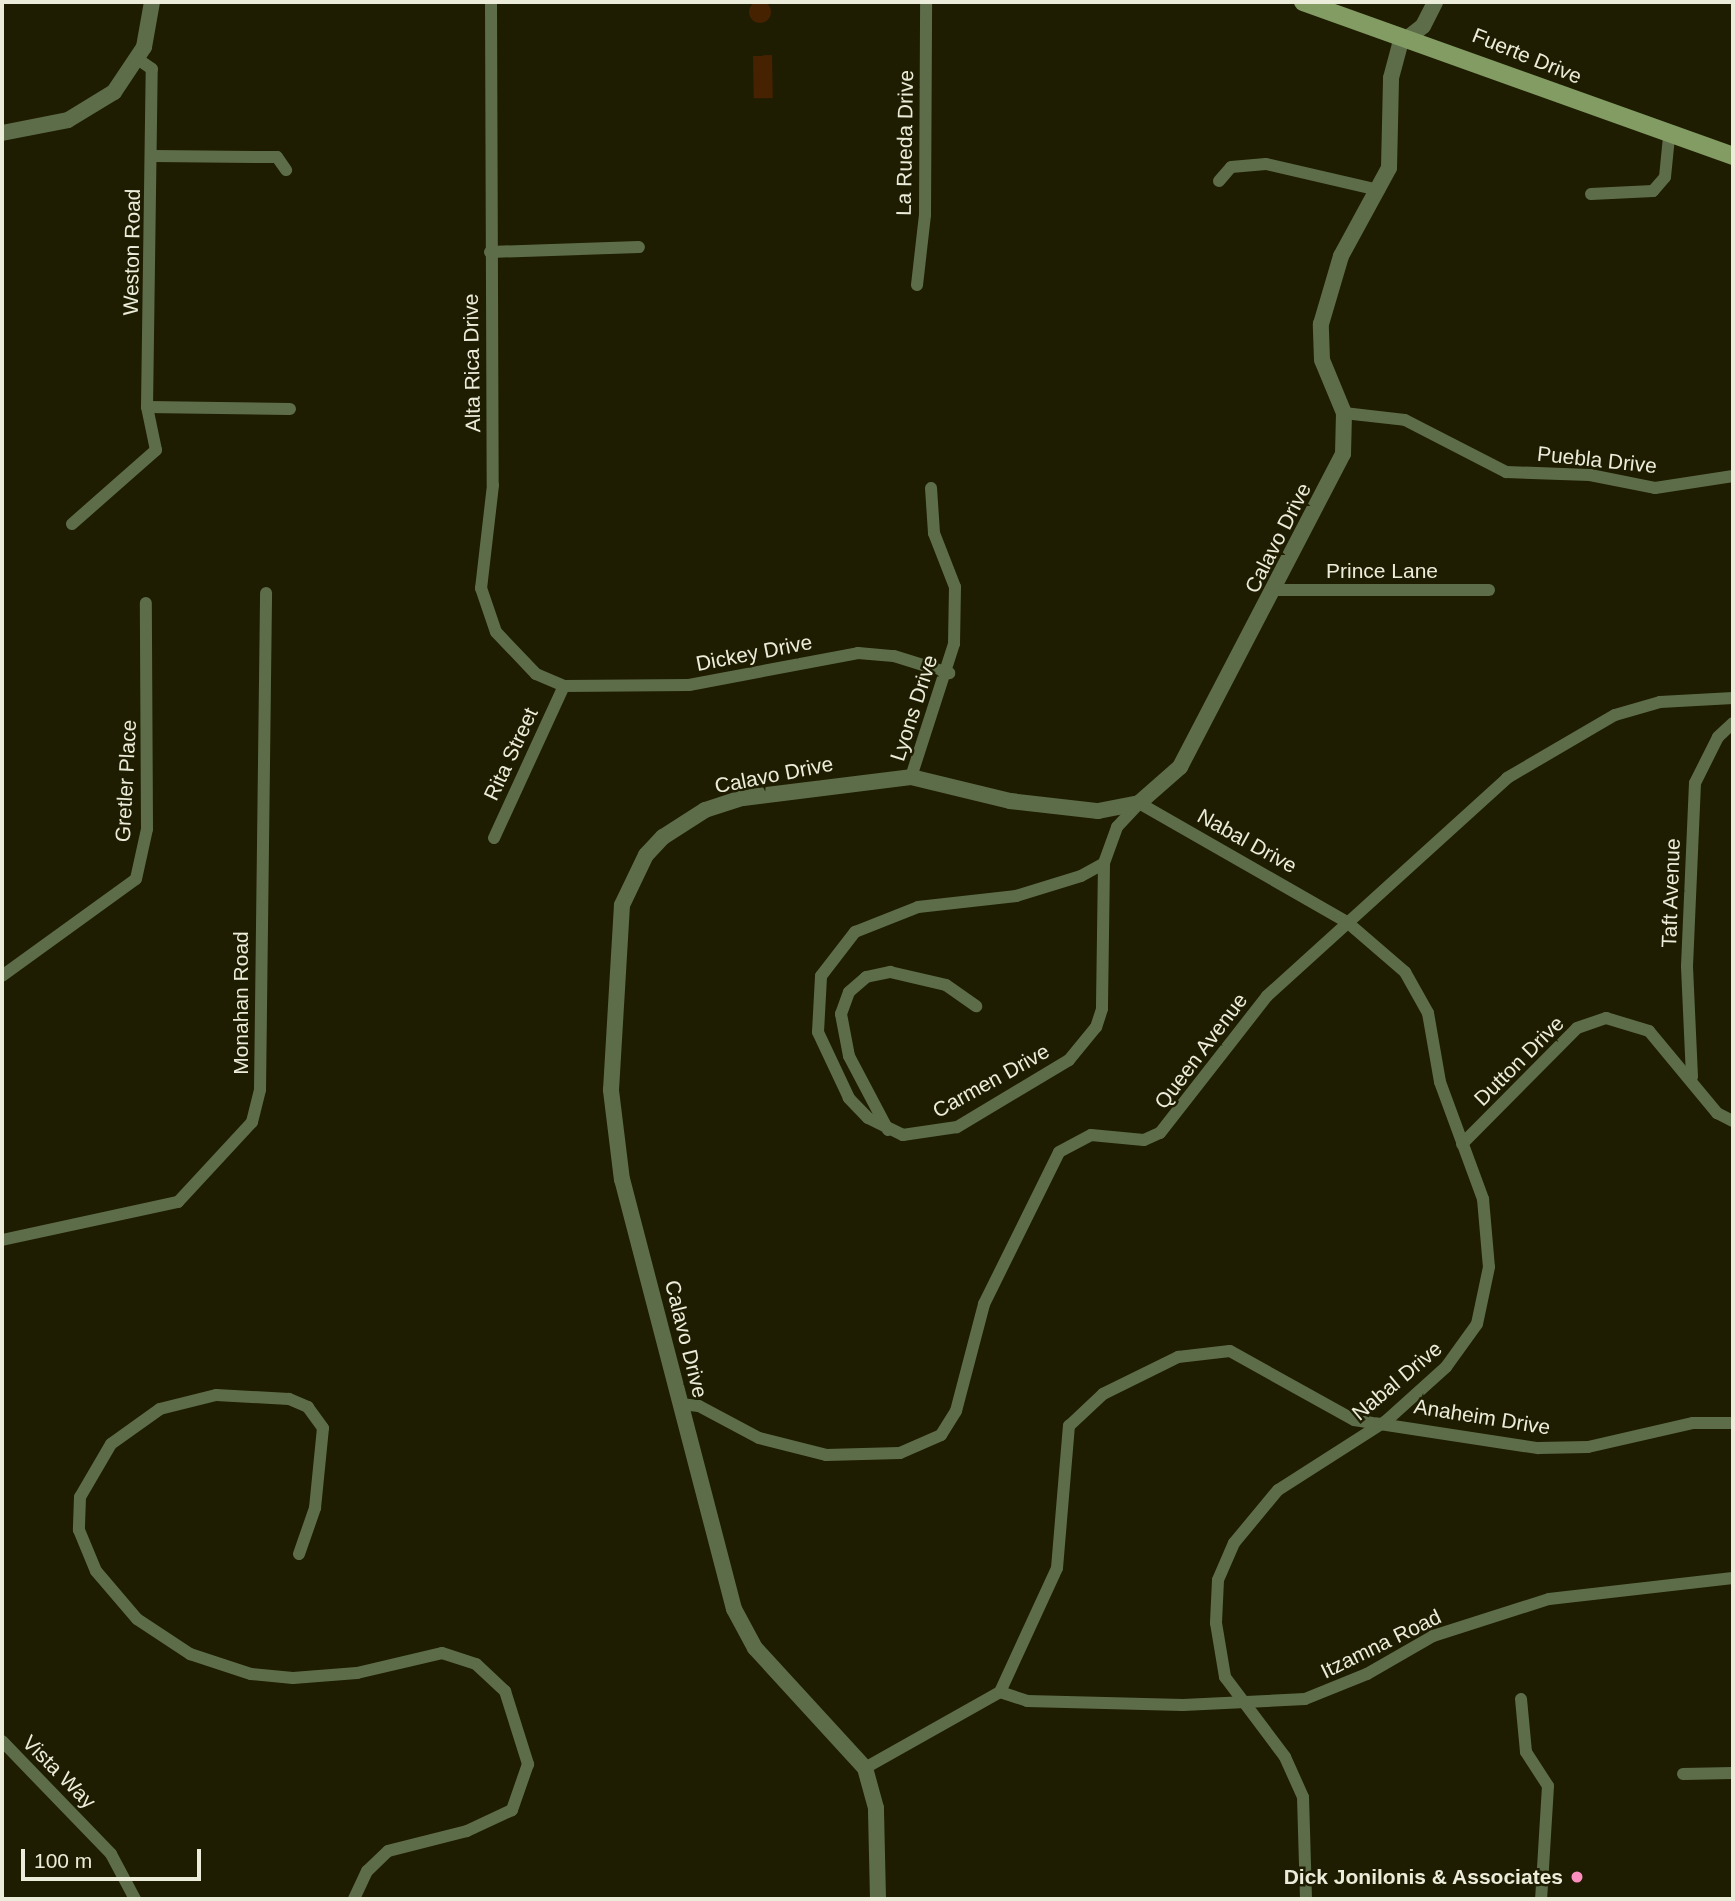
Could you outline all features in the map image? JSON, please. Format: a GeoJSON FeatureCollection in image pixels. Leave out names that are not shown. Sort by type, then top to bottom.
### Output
{"type":"FeatureCollection","features":[{"type":"Feature","properties":{"kind":"main road","name":"Fuerte Drive"},"geometry":{"type":"LineString","coordinates":[[1303,2],[1410,36],[1669,137],[1733,156]]}},
{"type":"Feature","properties":{"kind":"street"},"geometry":{"type":"LineString","coordinates":[[2,133],[92,108],[139,60],[152,2]]}},
{"type":"Feature","properties":{"kind":"street","name":"Alta Rica Drive"},"geometry":{"type":"LineString","coordinates":[[491,2],[493,485],[482,598],[514,654],[536,674],[564,687]]}},
{"type":"Feature","properties":{"kind":"street","name":"La Rueda Drive"},"geometry":{"type":"LineString","coordinates":[[917,285],[925,215],[926,2]]}},
{"type":"Feature","properties":{"kind":"street","name":"Calavo Drive"},"geometry":{"type":"LineString","coordinates":[[878,1899],[876,1808],[865,1768],[755,1648],[734,1609],[680,1404],[612,1122],[622,905],[646,855],[705,810],[786,790],[911,777],[1069,811],[1139,803],[1195,747],[1343,454],[1344,413],[1322,360],[1321,324],[1340,256],[1379,190],[1392,150],[1391,78],[1400,44],[1410,36],[1435,2]]}},
{"type":"Feature","properties":{"kind":"street","name":"Weston Road"},"geometry":{"type":"LineString","coordinates":[[72,524],[156,450],[147,407],[153,156],[152,68],[139,60]]}},
{"type":"Feature","properties":{"kind":"street"},"geometry":{"type":"LineString","coordinates":[[1591,194],[1653,191],[1665,177],[1669,137]]}},
{"type":"Feature","properties":{"kind":"street"},"geometry":{"type":"LineString","coordinates":[[153,156],[277,157],[286,170]]}},
{"type":"Feature","properties":{"kind":"street"},"geometry":{"type":"LineString","coordinates":[[1219,181],[1231,167],[1266,164],[1379,190]]}},
{"type":"Feature","properties":{"kind":"street"},"geometry":{"type":"LineString","coordinates":[[490,252],[639,247]]}},
{"type":"Feature","properties":{"kind":"street"},"geometry":{"type":"LineString","coordinates":[[147,407],[290,409]]}},
{"type":"Feature","properties":{"kind":"street","name":"Puebla Drive"},"geometry":{"type":"LineString","coordinates":[[1344,413],[1405,420],[1506,472],[1578,473],[1655,488],[1733,476]]}},
{"type":"Feature","properties":{"kind":"street","name":"Lyons Drive"},"geometry":{"type":"LineString","coordinates":[[911,777],[949,673],[955,587],[934,533],[931,488]]}},
{"type":"Feature","properties":{"kind":"street","name":"Prince Lane"},"geometry":{"type":"LineString","coordinates":[[1276,590],[1489,590]]}},
{"type":"Feature","properties":{"kind":"street","name":"Monahan Road"},"geometry":{"type":"LineString","coordinates":[[2,1240],[178,1202],[251,1122],[260,1090],[266,593]]}},
{"type":"Feature","properties":{"kind":"street","name":"Gretler Place"},"geometry":{"type":"LineString","coordinates":[[2,976],[136,879],[149,791],[146,603]]}},
{"type":"Feature","properties":{"kind":"street","name":"Dickey Drive"},"geometry":{"type":"LineString","coordinates":[[564,687],[689,685],[859,653],[894,656],[949,673]]}},
{"type":"Feature","properties":{"kind":"street","name":"Rita Street"},"geometry":{"type":"LineString","coordinates":[[494,838],[564,687]]}},
{"type":"Feature","properties":{"kind":"street","name":"Queen Avenue"},"geometry":{"type":"LineString","coordinates":[[680,1404],[699,1406],[759,1438],[826,1455],[900,1453],[941,1435],[956,1410],[984,1304],[1053,1158],[1091,1135],[1144,1140],[1160,1133],[1267,996],[1347,922],[1408,872],[1476,800],[1563,743],[1645,704],[1733,698]]}},
{"type":"Feature","properties":{"kind":"street","name":"Taft Avenue"},"geometry":{"type":"LineString","coordinates":[[1692,1077],[1687,966],[1695,783],[1718,737],[1733,723]]}},
{"type":"Feature","properties":{"kind":"street","name":"Carmen Drive"},"geometry":{"type":"LineString","coordinates":[[1104,863],[1040,891],[886,915],[855,932],[827,967],[815,1005],[818,1032],[849,1098],[888,1130],[923,1136],[957,1128],[1086,1043],[1102,1009],[1104,863],[1117,827],[1139,803]]}},
{"type":"Feature","properties":{"kind":"street","name":"Nabal Drive"},"geometry":{"type":"LineString","coordinates":[[1139,803],[1347,922],[1405,972],[1428,1013],[1440,1082],[1483,1199],[1487,1231],[1482,1311],[1459,1353],[1385,1421],[1278,1490],[1234,1543],[1219,1580],[1216,1623],[1224,1677],[1285,1757],[1303,1797],[1306,1899]]}},
{"type":"Feature","properties":{"kind":"street"},"geometry":{"type":"LineString","coordinates":[[888,1130],[849,1056],[841,1014],[849,992],[866,976],[890,972],[946,985],[976,1006]]}},
{"type":"Feature","properties":{"kind":"street","name":"Dutton Drive"},"geometry":{"type":"LineString","coordinates":[[1462,1144],[1577,1028],[1596,1020],[1642,1026],[1692,1077],[1712,1107],[1733,1121]]}},
{"type":"Feature","properties":{"kind":"street","name":"Anaheim Drive"},"geometry":{"type":"LineString","coordinates":[[1000,1692],[1057,1568],[1062,1445],[1074,1418],[1090,1403],[1178,1357],[1220,1349],[1329,1409],[1363,1422],[1385,1421],[1569,1449],[1693,1423],[1733,1423]]}},
{"type":"Feature","properties":{"kind":"street"},"geometry":{"type":"LineString","coordinates":[[299,1554],[315,1508],[323,1428],[309,1407],[289,1399],[216,1395],[160,1409],[111,1444],[80,1497],[79,1530],[96,1571],[137,1619],[190,1654],[240,1672],[293,1678],[357,1673],[442,1653],[476,1664],[505,1691],[528,1764],[512,1810],[467,1831],[388,1851],[368,1871],[354,1899]]}},
{"type":"Feature","properties":{"kind":"street","name":"Itzamna Road"},"geometry":{"type":"LineString","coordinates":[[1000,1692],[1027,1701],[1242,1701],[1326,1693],[1433,1636],[1549,1599],[1733,1578]]}},
{"type":"Feature","properties":{"kind":"street"},"geometry":{"type":"LineString","coordinates":[[865,1768],[1000,1692]]}},
{"type":"Feature","properties":{"kind":"street"},"geometry":{"type":"LineString","coordinates":[[1521,1699],[1526,1752],[1548,1786],[1541,1899]]}},
{"type":"Feature","properties":{"kind":"street","name":"Vista Way"},"geometry":{"type":"LineString","coordinates":[[2,1741],[111,1854],[135,1899]]}},
{"type":"Feature","properties":{"kind":"street"},"geometry":{"type":"LineString","coordinates":[[1683,1774],[1733,1773]]}},
{"type":"Feature","properties":{"kind":"shaded area"},"geometry":{"type":"Polygon","coordinates":[[[760,1],[768,4],[771,12],[768,20],[760,23],[752,20],[749,12],[752,4],[760,1]]]}},
{"type":"Feature","properties":{"kind":"shaded area"},"geometry":{"type":"Polygon","coordinates":[[[753,55],[772,55],[773,98],[754,98],[753,55]]]}},
{"type":"Feature","properties":{"kind":"place","name":"Dick Jonilonis & Associates"},"geometry":{"type":"Point","coordinates":[1577,1877]}}]}
